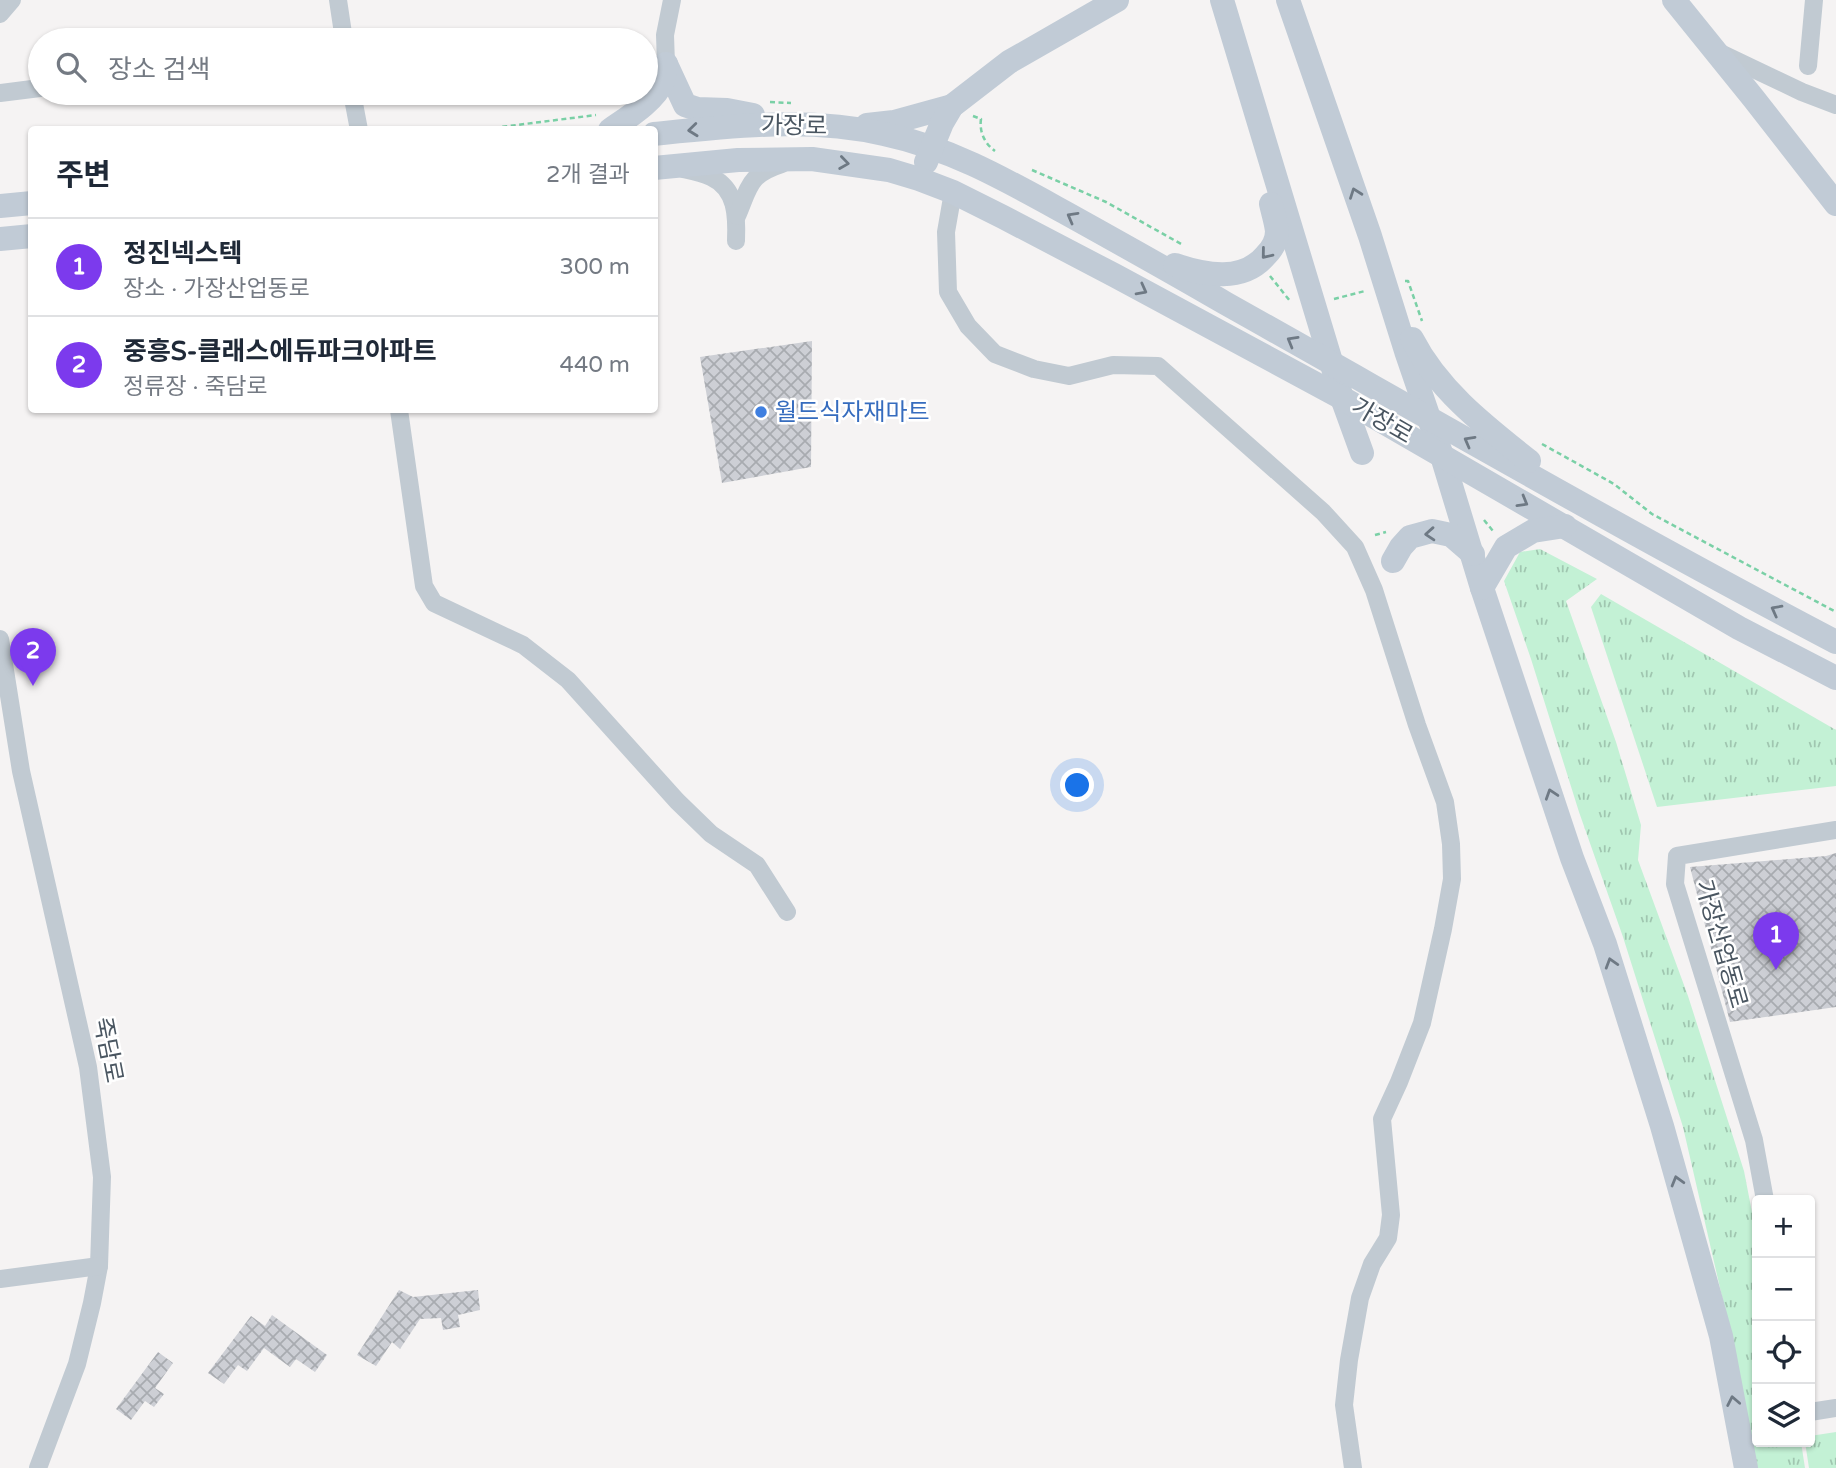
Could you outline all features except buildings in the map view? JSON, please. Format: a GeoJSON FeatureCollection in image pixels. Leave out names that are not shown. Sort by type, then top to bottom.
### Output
{"type":"FeatureCollection","features":[{"type":"Feature","properties":{"kind":"main road"},"geometry":{"type":"LineString","coordinates":[[852,128],[894,121],[952,106],[1009,62],[1117,0]]}},
{"type":"Feature","properties":{"kind":"main road"},"geometry":{"type":"LineString","coordinates":[[1109,237],[1171,264],[1198,272],[1224,275],[1254,267],[1273,247],[1277,233],[1274,218],[1231,64],[1222,0]]}},
{"type":"Feature","properties":{"kind":"main road"},"geometry":{"type":"LineString","coordinates":[[1222,0],[1342,398],[1362,453],[1367,435],[1382,421],[1423,416]]}},
{"type":"Feature","properties":{"kind":"main road"},"geometry":{"type":"LineString","coordinates":[[1287,0],[1387,286],[1423,416],[1442,456],[1482,588],[1572,858],[1605,944],[1662,1126],[1721,1336],[1746,1468]]}},
{"type":"Feature","properties":{"kind":"main road"},"geometry":{"type":"LineString","coordinates":[[1679,3],[1836,204]]}},
{"type":"Feature","properties":{"kind":"main road"},"geometry":{"type":"LineString","coordinates":[[666,64],[685,105],[794,123]]}},
{"type":"Feature","properties":{"kind":"main road"},"geometry":{"type":"LineString","coordinates":[[658,88],[663,82],[666,64]]}},
{"type":"Feature","properties":{"kind":"main road"},"geometry":{"type":"LineString","coordinates":[[616,126],[644,105]]}},
{"type":"Feature","properties":{"kind":"main road"},"geometry":{"type":"LineString","coordinates":[[919,179],[952,106]]}},
{"type":"Feature","properties":{"kind":"main road","name":"가장로"},"geometry":{"type":"LineString","coordinates":[[658,134],[794,123],[852,128],[885,134],[932,148],[985,169],[1423,416],[1836,642]]}},
{"type":"Feature","properties":{"kind":"main road","name":"가장로"},"geometry":{"type":"LineString","coordinates":[[664,167],[738,160],[811,159],[889,170],[953,192],[1102,268],[1342,398],[1739,628],[1836,678]]}},
{"type":"Feature","properties":{"kind":"main road"},"geometry":{"type":"LineString","coordinates":[[0,206],[28,203]]}},
{"type":"Feature","properties":{"kind":"main road"},"geometry":{"type":"LineString","coordinates":[[0,239],[28,236]]}},
{"type":"Feature","properties":{"kind":"main road"},"geometry":{"type":"LineString","coordinates":[[1387,286],[1415,344],[1437,377],[1461,404],[1578,502]]}},
{"type":"Feature","properties":{"kind":"main road"},"geometry":{"type":"LineString","coordinates":[[1482,588],[1506,547],[1533,531],[1565,526]]}},
{"type":"Feature","properties":{"kind":"main road"},"geometry":{"type":"LineString","coordinates":[[1393,561],[1410,537],[1432,531],[1451,535],[1473,554]]}},
{"type":"Feature","properties":{"kind":"street"},"geometry":{"type":"LineString","coordinates":[[0,14],[12,0]]}},
{"type":"Feature","properties":{"kind":"street"},"geometry":{"type":"LineString","coordinates":[[338,0],[342,28]]}},
{"type":"Feature","properties":{"kind":"street"},"geometry":{"type":"LineString","coordinates":[[666,64],[665,35],[671,0]]}},
{"type":"Feature","properties":{"kind":"street"},"geometry":{"type":"LineString","coordinates":[[1808,66],[1814,0]]}},
{"type":"Feature","properties":{"kind":"street"},"geometry":{"type":"LineString","coordinates":[[1715,50],[1802,92],[1836,105]]}},
{"type":"Feature","properties":{"kind":"street"},"geometry":{"type":"LineString","coordinates":[[0,93],[28,90]]}},
{"type":"Feature","properties":{"kind":"street"},"geometry":{"type":"LineString","coordinates":[[354,105],[358,126]]}},
{"type":"Feature","properties":{"kind":"street"},"geometry":{"type":"LineString","coordinates":[[737,216],[752,180],[764,169],[786,162],[811,159]]}},
{"type":"Feature","properties":{"kind":"street"},"geometry":{"type":"LineString","coordinates":[[664,167],[711,177],[724,187],[734,203],[737,216],[736,241]]}},
{"type":"Feature","properties":{"kind":"street"},"geometry":{"type":"LineString","coordinates":[[953,192],[946,232],[948,292],[968,326],[995,354],[1034,369],[1069,376],[1113,365],[1158,366],[1323,512],[1355,547],[1374,590],[1445,802],[1451,844],[1452,879],[1443,929],[1422,1023],[1382,1119],[1391,1215],[1388,1238],[1372,1264],[1360,1298],[1349,1360],[1344,1405],[1353,1468]]}},
{"type":"Feature","properties":{"kind":"street"},"geometry":{"type":"LineString","coordinates":[[399,413],[424,586],[434,603],[523,645],[568,680],[677,801],[711,834],[757,865],[787,912]]}},
{"type":"Feature","properties":{"kind":"street","name":"죽담로"},"geometry":{"type":"LineString","coordinates":[[0,639],[20,771],[88,1066],[102,1177],[99,1266],[77,1364],[38,1468]]}},
{"type":"Feature","properties":{"kind":"street","name":"가장산업동로"},"geometry":{"type":"LineString","coordinates":[[1764,1195],[1754,1140],[1675,884],[1678,856],[1836,830]]}},
{"type":"Feature","properties":{"kind":"street"},"geometry":{"type":"LineString","coordinates":[[0,1279],[99,1266]]}},
{"type":"Feature","properties":{"kind":"street"},"geometry":{"type":"LineString","coordinates":[[1815,1411],[1836,1408]]}},
{"type":"Feature","properties":{"kind":"path"},"geometry":{"type":"LineString","coordinates":[[981,119],[980,126],[988,146],[1000,155]]}},
{"type":"Feature","properties":{"kind":"path"},"geometry":{"type":"LineString","coordinates":[[1031,169],[1106,202],[1188,248]]}},
{"type":"Feature","properties":{"kind":"path"},"geometry":{"type":"LineString","coordinates":[[1260,262],[1296,308],[1408,281],[1425,326]]}},
{"type":"Feature","properties":{"kind":"path"},"geometry":{"type":"LineString","coordinates":[[1537,441],[1614,484],[1653,514],[1836,612]]}},
{"type":"Feature","properties":{"kind":"green space"},"geometry":{"type":"Polygon","coordinates":[[[1540,549],[1597,579],[1566,601],[1616,742],[1641,825],[1638,860],[1688,996],[1744,1171],[1752,1212],[1752,1447],[1802,1447],[1805,1468],[1753,1468],[1729,1327],[1683,1127],[1623,937],[1579,812],[1504,581],[1520,552],[1540,549]]]}},
{"type":"Feature","properties":{"kind":"green space"},"geometry":{"type":"Polygon","coordinates":[[[1601,594],[1836,730],[1836,786],[1657,807],[1591,607],[1601,594]]]}},
{"type":"Feature","properties":{"kind":"green space"},"geometry":{"type":"Polygon","coordinates":[[[1836,1432],[1836,1468],[1809,1468],[1806,1447],[1815,1447],[1815,1435],[1836,1432]]]}},
{"type":"Feature","properties":{"kind":"place","name":"월드식자재마트"},"geometry":{"type":"Point","coordinates":[761,412]}},
{"type":"Feature","properties":{"kind":"place","name":"중흥S-클래스에듀파크아파트"},"geometry":{"type":"Point","coordinates":[33,686]}},
{"type":"Feature","properties":{"kind":"place","name":"정진넥스텍"},"geometry":{"type":"Point","coordinates":[1776,970]}}]}
